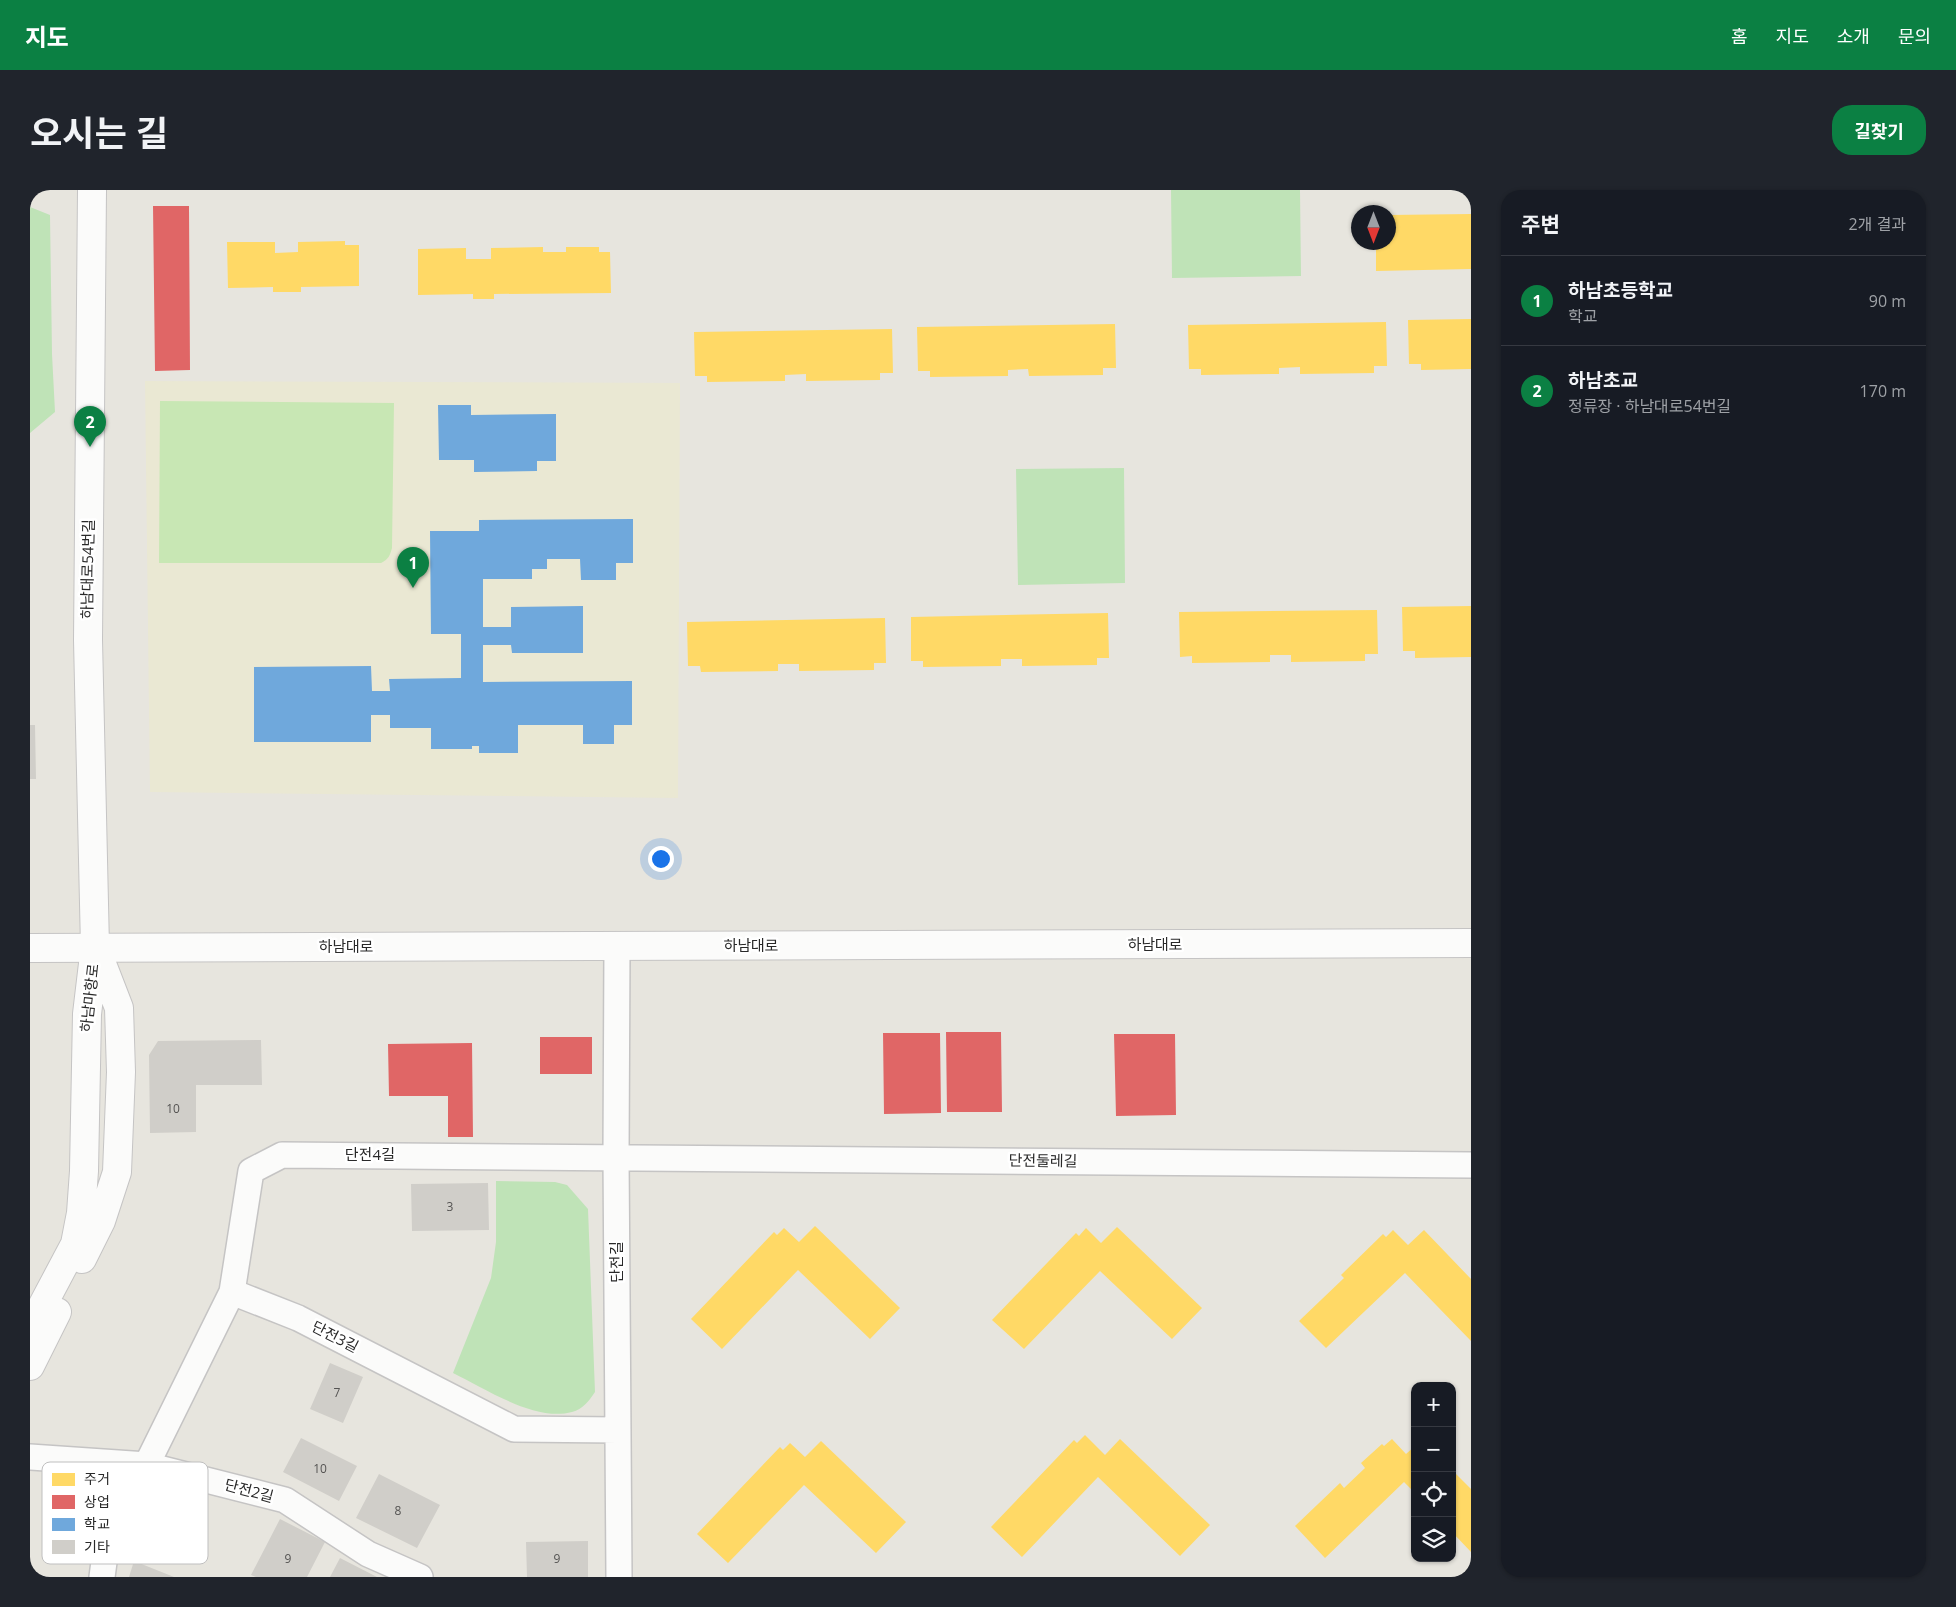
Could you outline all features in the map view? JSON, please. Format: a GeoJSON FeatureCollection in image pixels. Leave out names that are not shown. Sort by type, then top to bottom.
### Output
{"type":"FeatureCollection","features":[{"type":"Feature","properties":{"kind":"street","name":"하남대로54번길"},"geometry":{"type":"LineString","coordinates":[[92,190],[88,640],[95,947]]}},
{"type":"Feature","properties":{"kind":"street","name":"하남대로"},"geometry":{"type":"LineString","coordinates":[[30,948],[1471,944]]}},
{"type":"Feature","properties":{"kind":"street","name":"하남마항로"},"geometry":{"type":"LineString","coordinates":[[30,1329],[75,1244],[81,1213],[84,1170],[87,1014],[95,947]]}},
{"type":"Feature","properties":{"kind":"street","name":"하남마항로"},"geometry":{"type":"LineString","coordinates":[[30,1366],[101,1221],[117,1172],[121,1072],[119,1008],[95,947]]}},
{"type":"Feature","properties":{"kind":"street","name":"단전길"},"geometry":{"type":"LineString","coordinates":[[616,947],[619,1577]]}},
{"type":"Feature","properties":{"kind":"street","name":"단전4길"},"geometry":{"type":"LineString","coordinates":[[232,1292],[252,1170],[282,1154],[616,1156]]}},
{"type":"Feature","properties":{"kind":"street","name":"단전둘레길"},"geometry":{"type":"LineString","coordinates":[[616,1156],[1471,1165]]}},
{"type":"Feature","properties":{"kind":"street","name":"단전3길"},"geometry":{"type":"LineString","coordinates":[[232,1292],[298,1318],[514,1428],[618,1430]]}},
{"type":"Feature","properties":{"kind":"street"},"geometry":{"type":"LineString","coordinates":[[148,1462],[232,1292]]}},
{"type":"Feature","properties":{"kind":"street","name":"단전2길"},"geometry":{"type":"LineString","coordinates":[[30,1457],[103,1462]]}},
{"type":"Feature","properties":{"kind":"street","name":"단전2길"},"geometry":{"type":"LineString","coordinates":[[208,1481],[284,1500],[368,1554],[420,1577]]}},
{"type":"Feature","properties":{"kind":"street"},"geometry":{"type":"LineString","coordinates":[[102,1577],[104,1564]]}},
{"type":"Feature","properties":{"kind":"shaded area"},"geometry":{"type":"Polygon","coordinates":[[[145,381],[680,383],[678,798],[150,792],[145,381]]]}},
{"type":"Feature","properties":{"kind":"green space"},"geometry":{"type":"Polygon","coordinates":[[[1171,190],[1300,190],[1301,276],[1172,278],[1171,190]]]}},
{"type":"Feature","properties":{"kind":"green space"},"geometry":{"type":"Polygon","coordinates":[[[30,207],[50,215],[52,354],[55,412],[30,433],[30,207]]]}},
{"type":"Feature","properties":{"kind":"green space"},"geometry":{"type":"Polygon","coordinates":[[[160,401],[394,403],[392,548],[389,557],[381,563],[159,563],[160,401]]]}},
{"type":"Feature","properties":{"kind":"green space"},"geometry":{"type":"Polygon","coordinates":[[[1124,468],[1125,583],[1018,585],[1016,469],[1124,468]]]}},
{"type":"Feature","properties":{"kind":"green space"},"geometry":{"type":"Polygon","coordinates":[[[496,1181],[555,1182],[567,1185],[588,1209],[595,1392],[583,1407],[576,1411],[558,1414],[527,1408],[495,1395],[453,1373],[491,1278],[496,1242],[496,1181]]]}},
{"type":"Feature","properties":{"kind":"building: 주거"},"geometry":{"type":"Polygon","coordinates":[[[1471,214],[1471,269],[1376,271],[1376,250],[1396,250],[1396,215],[1471,214]]]}},
{"type":"Feature","properties":{"kind":"building: 주거"},"geometry":{"type":"Polygon","coordinates":[[[345,241],[345,245],[359,245],[359,286],[301,287],[301,292],[273,292],[273,287],[228,288],[227,242],[275,242],[275,253],[298,252],[298,242],[345,241]]]}},
{"type":"Feature","properties":{"kind":"building: 주거"},"geometry":{"type":"Polygon","coordinates":[[[543,247],[543,252],[566,252],[566,247],[599,247],[599,252],[610,252],[611,293],[494,294],[494,299],[473,299],[473,294],[418,295],[418,249],[466,248],[466,259],[491,259],[491,248],[543,247]]]}},
{"type":"Feature","properties":{"kind":"building: 주거"},"geometry":{"type":"Polygon","coordinates":[[[1471,319],[1471,369],[1421,370],[1421,364],[1409,364],[1408,320],[1471,319]]]}},
{"type":"Feature","properties":{"kind":"building: 주거"},"geometry":{"type":"Polygon","coordinates":[[[1386,322],[1387,366],[1374,366],[1374,373],[1300,374],[1300,367],[1279,368],[1279,374],[1201,375],[1201,369],[1189,369],[1188,325],[1386,322]]]}},
{"type":"Feature","properties":{"kind":"building: 주거"},"geometry":{"type":"Polygon","coordinates":[[[1115,324],[1116,368],[1103,368],[1103,375],[1029,376],[1028,369],[1008,370],[1008,376],[930,377],[930,371],[918,371],[917,327],[1115,324]]]}},
{"type":"Feature","properties":{"kind":"building: 주거"},"geometry":{"type":"Polygon","coordinates":[[[892,329],[893,373],[880,373],[880,380],[806,381],[806,374],[785,375],[785,381],[707,382],[707,376],[695,376],[694,332],[892,329]]]}},
{"type":"Feature","properties":{"kind":"building: 주거"},"geometry":{"type":"Polygon","coordinates":[[[1471,606],[1471,657],[1415,658],[1415,651],[1403,651],[1402,607],[1471,606]]]}},
{"type":"Feature","properties":{"kind":"building: 주거"},"geometry":{"type":"Polygon","coordinates":[[[1377,610],[1378,654],[1365,654],[1365,661],[1291,662],[1291,655],[1270,655],[1270,662],[1192,663],[1192,656],[1180,657],[1179,612],[1377,610]]]}},
{"type":"Feature","properties":{"kind":"building: 주거"},"geometry":{"type":"Polygon","coordinates":[[[1108,613],[1109,658],[1097,658],[1097,665],[1022,666],[1022,659],[1001,659],[1001,666],[923,667],[923,661],[911,661],[911,617],[1108,613]]]}},
{"type":"Feature","properties":{"kind":"building: 주거"},"geometry":{"type":"Polygon","coordinates":[[[885,618],[886,663],[874,663],[874,670],[799,671],[799,664],[778,664],[778,671],[701,672],[700,666],[688,666],[687,622],[885,618]]]}},
{"type":"Feature","properties":{"kind":"building: 주거"},"geometry":{"type":"Polygon","coordinates":[[[815,1226],[900,1308],[870,1339],[798,1270],[722,1349],[691,1319],[774,1232],[777,1235],[784,1228],[799,1242],[815,1226]]]}},
{"type":"Feature","properties":{"kind":"building: 주거"},"geometry":{"type":"Polygon","coordinates":[[[1117,1227],[1202,1308],[1172,1339],[1100,1271],[1024,1349],[992,1320],[1076,1233],[1079,1236],[1086,1228],[1101,1243],[1117,1227]]]}},
{"type":"Feature","properties":{"kind":"building: 주거"},"geometry":{"type":"Polygon","coordinates":[[[1393,1230],[1408,1245],[1424,1230],[1471,1279],[1471,1341],[1405,1273],[1326,1348],[1299,1321],[1344,1278],[1341,1275],[1383,1234],[1386,1237],[1393,1230]]]}},
{"type":"Feature","properties":{"kind":"building: 주거"},"geometry":{"type":"Polygon","coordinates":[[[1085,1435],[1105,1455],[1120,1439],[1210,1525],[1180,1556],[1098,1477],[1022,1557],[991,1527],[1074,1440],[1077,1443],[1085,1435]]]}},
{"type":"Feature","properties":{"kind":"building: 주거"},"geometry":{"type":"Polygon","coordinates":[[[1392,1439],[1406,1454],[1411,1450],[1411,1489],[1404,1482],[1325,1558],[1295,1526],[1340,1483],[1344,1488],[1365,1468],[1361,1463],[1382,1444],[1384,1446],[1392,1439]]]}},
{"type":"Feature","properties":{"kind":"building: 주거"},"geometry":{"type":"Polygon","coordinates":[[[821,1441],[906,1522],[876,1553],[804,1485],[728,1563],[697,1534],[780,1447],[783,1450],[790,1443],[805,1457],[821,1441]]]}},
{"type":"Feature","properties":{"kind":"building: 주거"},"geometry":{"type":"Polygon","coordinates":[[[1456,1474],[1471,1489],[1471,1552],[1456,1536],[1456,1474]]]}},
{"type":"Feature","properties":{"kind":"building: 상업"},"geometry":{"type":"Polygon","coordinates":[[[153,206],[189,206],[190,370],[155,371],[153,206]]]}},
{"type":"Feature","properties":{"kind":"building: 상업"},"geometry":{"type":"Polygon","coordinates":[[[946,1032],[1001,1032],[1002,1112],[947,1112],[946,1032]]]}},
{"type":"Feature","properties":{"kind":"building: 상업"},"geometry":{"type":"Polygon","coordinates":[[[883,1033],[940,1033],[941,1113],[884,1114],[883,1033]]]}},
{"type":"Feature","properties":{"kind":"building: 상업"},"geometry":{"type":"Polygon","coordinates":[[[1114,1034],[1175,1034],[1176,1115],[1116,1116],[1114,1034]]]}},
{"type":"Feature","properties":{"kind":"building: 상업"},"geometry":{"type":"Polygon","coordinates":[[[540,1037],[592,1037],[592,1074],[540,1074],[540,1037]]]}},
{"type":"Feature","properties":{"kind":"building: 상업"},"geometry":{"type":"Polygon","coordinates":[[[472,1043],[473,1137],[448,1137],[448,1096],[389,1096],[388,1044],[472,1043]]]}},
{"type":"Feature","properties":{"kind":"building: 학교"},"geometry":{"type":"Polygon","coordinates":[[[438,405],[471,405],[471,415],[556,414],[556,461],[537,461],[537,471],[474,472],[474,460],[439,460],[438,405]]]}},
{"type":"Feature","properties":{"kind":"building: 학교"},"geometry":{"type":"Polygon","coordinates":[[[633,519],[633,563],[616,563],[616,580],[581,580],[580,559],[547,559],[547,569],[532,569],[532,579],[483,579],[483,627],[511,627],[511,607],[583,606],[583,653],[512,653],[511,645],[483,645],[483,682],[632,681],[632,725],[614,725],[614,744],[583,744],[583,725],[518,725],[518,753],[479,753],[479,746],[472,746],[472,749],[431,749],[431,728],[390,728],[390,715],[371,715],[371,742],[254,742],[254,667],[371,666],[372,691],[390,691],[389,679],[461,678],[461,634],[431,634],[430,531],[479,531],[479,520],[633,519]]]}},
{"type":"Feature","properties":{"kind":"building: 기타"},"geometry":{"type":"Polygon","coordinates":[[[30,725],[35,725],[36,779],[30,779],[30,725]]]}},
{"type":"Feature","properties":{"kind":"building: 기타"},"geometry":{"type":"Polygon","coordinates":[[[261,1040],[262,1085],[196,1085],[196,1132],[150,1133],[149,1055],[158,1041],[261,1040]]]}},
{"type":"Feature","properties":{"kind":"building: 기타"},"geometry":{"type":"Polygon","coordinates":[[[488,1183],[489,1230],[412,1231],[411,1184],[488,1183]]]}},
{"type":"Feature","properties":{"kind":"building: 기타"},"geometry":{"type":"Polygon","coordinates":[[[330,1363],[363,1377],[343,1423],[310,1409],[330,1363]]]}},
{"type":"Feature","properties":{"kind":"building: 기타"},"geometry":{"type":"Polygon","coordinates":[[[301,1438],[357,1466],[339,1501],[283,1472],[301,1438]]]}},
{"type":"Feature","properties":{"kind":"building: 기타"},"geometry":{"type":"Polygon","coordinates":[[[379,1474],[440,1505],[417,1548],[356,1518],[379,1474]]]}},
{"type":"Feature","properties":{"kind":"building: 기타"},"geometry":{"type":"Polygon","coordinates":[[[280,1519],[325,1542],[307,1577],[256,1577],[251,1575],[280,1519]]]}},
{"type":"Feature","properties":{"kind":"building: 기타"},"geometry":{"type":"Polygon","coordinates":[[[588,1541],[588,1577],[527,1577],[526,1542],[588,1541]]]}},
{"type":"Feature","properties":{"kind":"building: 기타"},"geometry":{"type":"Polygon","coordinates":[[[340,1558],[377,1577],[330,1577],[340,1558]]]}},
{"type":"Feature","properties":{"kind":"building: 기타"},"geometry":{"type":"Polygon","coordinates":[[[133,1564],[142,1564],[174,1577],[129,1577],[133,1564]]]}},
{"type":"Feature","properties":{"kind":"place","name":"하남초교"},"geometry":{"type":"Point","coordinates":[90,447]}},
{"type":"Feature","properties":{"kind":"place","name":"하남초등학교"},"geometry":{"type":"Point","coordinates":[413,588]}}]}
